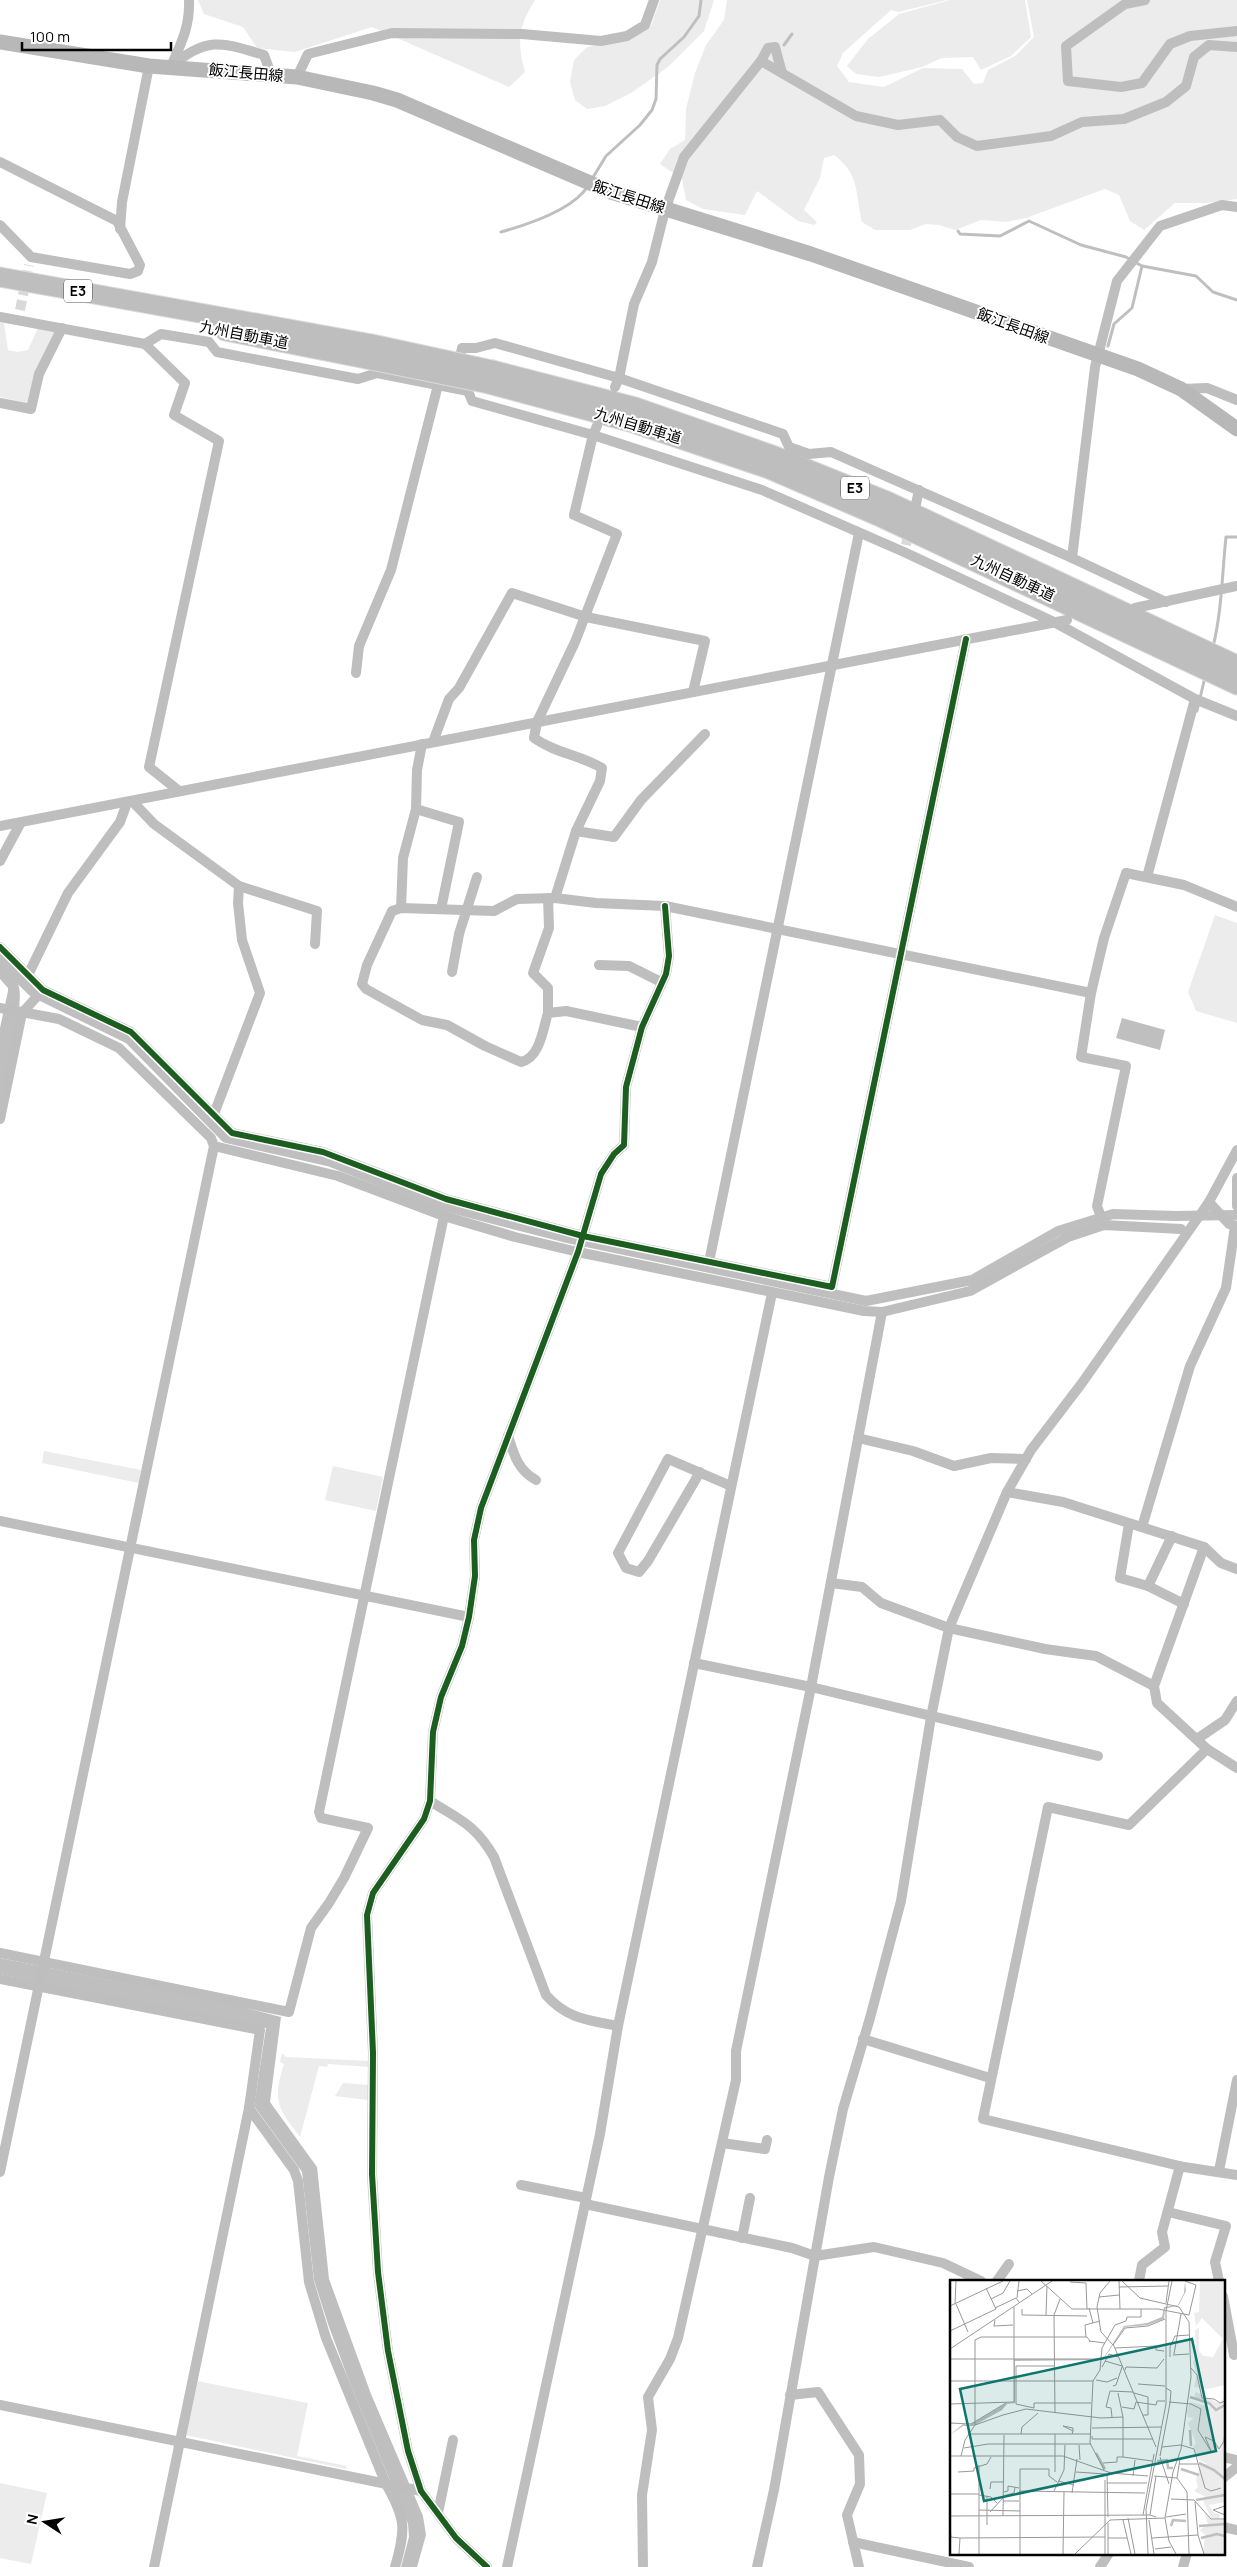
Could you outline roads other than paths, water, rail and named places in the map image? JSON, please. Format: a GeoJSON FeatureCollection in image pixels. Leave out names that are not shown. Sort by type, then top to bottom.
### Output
{"type":"FeatureCollection","features":[{"type":"Feature","properties":{"kind":"highway","name":"九州自動車道"},"geometry":{"type":"LineString","coordinates":[[0,277],[155,312]]}},
{"type":"Feature","properties":{"kind":"highway","name":"九州自動車道"},"geometry":{"type":"LineString","coordinates":[[0,290],[155,312],[227,325],[369,352],[635,407],[775,456],[887,501],[1200,656],[1237,685]]}},
{"type":"Feature","properties":{"kind":"highway","name":"九州自動車道"},"geometry":{"type":"LineString","coordinates":[[1200,656],[1237,665]]}},
{"type":"Feature","properties":{"kind":"main road","name":"飯江長田線"},"geometry":{"type":"LineString","coordinates":[[0,42],[149,66],[297,77],[336,84],[397,100],[584,182],[665,210],[811,254],[1138,369],[1181,390],[1237,429]]}},
{"type":"Feature","properties":{"kind":"street"},"geometry":{"type":"LineString","coordinates":[[170,67],[185,36],[190,16],[189,0]]}},
{"type":"Feature","properties":{"kind":"street"},"geometry":{"type":"LineString","coordinates":[[297,77],[308,54],[392,33],[522,34],[601,41],[627,36],[645,25],[654,0]]}},
{"type":"Feature","properties":{"kind":"street"},"geometry":{"type":"LineString","coordinates":[[1145,0],[1125,4],[1066,46],[1068,81],[1121,87],[1142,83],[1170,44],[1190,36],[1237,31]]}},
{"type":"Feature","properties":{"kind":"street"},"geometry":{"type":"LineString","coordinates":[[170,67],[184,55],[214,43],[237,46],[264,55],[271,74]]}},
{"type":"Feature","properties":{"kind":"street"},"geometry":{"type":"LineString","coordinates":[[761,61],[856,116],[898,125],[940,120],[957,138],[976,146],[1051,136],[1082,122],[1124,119],[1166,102],[1186,86],[1194,57],[1209,45],[1237,47]]}},
{"type":"Feature","properties":{"kind":"street"},"geometry":{"type":"LineString","coordinates":[[617,382],[634,304],[652,262],[665,210],[684,157],[761,61],[768,48],[775,47],[782,73]]}},
{"type":"Feature","properties":{"kind":"street"},"geometry":{"type":"LineString","coordinates":[[120,230],[122,202],[149,66]]}},
{"type":"Feature","properties":{"kind":"street"},"geometry":{"type":"LineString","coordinates":[[0,162],[117,221],[120,230],[140,265],[138,271],[130,274],[30,261],[0,225]]}},
{"type":"Feature","properties":{"kind":"street"},"geometry":{"type":"LineString","coordinates":[[1072,558],[1097,355],[1117,281],[1160,226],[1222,205],[1237,207]]}},
{"type":"Feature","properties":{"kind":"street"},"geometry":{"type":"LineString","coordinates":[[17,320],[20,310]]}},
{"type":"Feature","properties":{"kind":"street"},"geometry":{"type":"LineString","coordinates":[[0,317],[145,344],[186,383],[174,415],[219,441],[149,768],[179,791]]}},
{"type":"Feature","properties":{"kind":"street"},"geometry":{"type":"LineString","coordinates":[[0,402],[31,409],[39,374],[62,328]]}},
{"type":"Feature","properties":{"kind":"street"},"geometry":{"type":"LineString","coordinates":[[145,344],[161,334],[209,342],[217,352],[358,379],[377,373],[468,391],[472,401],[595,431],[762,490],[859,533],[905,548],[1054,622],[1195,700],[1237,716]]}},
{"type":"Feature","properties":{"kind":"street"},"geometry":{"type":"LineString","coordinates":[[454,388],[462,348],[476,348],[495,343],[783,434],[789,447],[809,454],[831,452],[1072,558],[1166,602]]}},
{"type":"Feature","properties":{"kind":"street"},"geometry":{"type":"LineString","coordinates":[[356,673],[359,646],[391,570],[438,386]]}},
{"type":"Feature","properties":{"kind":"street"},"geometry":{"type":"LineString","coordinates":[[1181,390],[1207,388],[1237,400]]}},
{"type":"Feature","properties":{"kind":"street"},"geometry":{"type":"LineString","coordinates":[[595,431],[574,515],[618,534],[586,617],[537,722],[534,738],[545,746],[591,762],[602,768],[600,781],[576,832],[551,898],[549,928],[533,973],[548,988],[548,1013],[536,1052],[528,1061],[522,1062],[485,1046],[447,1024],[422,1020],[366,989],[362,984],[367,965],[392,911],[400,908],[494,911],[517,899],[551,898],[596,903],[665,906],[1092,993]]}},
{"type":"Feature","properties":{"kind":"street"},"geometry":{"type":"LineString","coordinates":[[916,504],[919,490]]}},
{"type":"Feature","properties":{"kind":"street"},"geometry":{"type":"LineString","coordinates":[[709,1262],[830,666],[859,533]]}},
{"type":"Feature","properties":{"kind":"street"},"geometry":{"type":"LineString","coordinates":[[1135,608],[1237,586]]}},
{"type":"Feature","properties":{"kind":"street"},"geometry":{"type":"LineString","coordinates":[[400,908],[403,858],[416,808],[417,770],[449,700],[459,688],[512,594],[586,617],[705,641],[693,692]]}},
{"type":"Feature","properties":{"kind":"street"},"geometry":{"type":"LineString","coordinates":[[0,826],[20,824],[179,791],[1067,620]]}},
{"type":"Feature","properties":{"kind":"street"},"geometry":{"type":"LineString","coordinates":[[0,947],[43,990],[131,1032],[232,1133],[323,1152],[446,1199],[583,1236],[832,1287],[966,639]]}},
{"type":"Feature","properties":{"kind":"street"},"geometry":{"type":"LineString","coordinates":[[1147,877],[1195,700]]}},
{"type":"Feature","properties":{"kind":"street"},"geometry":{"type":"LineString","coordinates":[[576,832],[614,837],[641,800],[705,734]]}},
{"type":"Feature","properties":{"kind":"street"},"geometry":{"type":"LineString","coordinates":[[130,802],[154,824],[239,886],[317,911],[315,944]]}},
{"type":"Feature","properties":{"kind":"street"},"geometry":{"type":"LineString","coordinates":[[28,975],[68,893],[120,822],[130,802]]}},
{"type":"Feature","properties":{"kind":"street"},"geometry":{"type":"LineString","coordinates":[[416,808],[459,822],[441,909]]}},
{"type":"Feature","properties":{"kind":"street"},"geometry":{"type":"LineString","coordinates":[[0,862],[20,824]]}},
{"type":"Feature","properties":{"kind":"street"},"geometry":{"type":"LineString","coordinates":[[1103,1224],[1098,1210],[1126,1066],[1081,1057],[1104,938],[1126,873],[1184,885],[1237,907]]}},
{"type":"Feature","properties":{"kind":"street"},"geometry":{"type":"LineString","coordinates":[[452,972],[455,949],[477,877]]}},
{"type":"Feature","properties":{"kind":"street"},"geometry":{"type":"LineString","coordinates":[[214,1114],[260,994],[242,940],[238,904],[239,886]]}},
{"type":"Feature","properties":{"kind":"street"},"geometry":{"type":"LineString","coordinates":[[487,2567],[456,2538],[438,2513],[418,2491],[388,2351],[378,2272],[372,2174],[373,2053],[367,1915],[373,1893],[424,1819],[430,1801],[433,1732],[441,1697],[462,1646],[469,1617],[476,1576],[474,1540],[481,1508],[578,1252],[601,1174],[614,1154],[624,1145],[626,1087],[642,1027],[666,974],[670,956],[665,906]]}},
{"type":"Feature","properties":{"kind":"street"},"geometry":{"type":"LineString","coordinates":[[599,964],[630,966],[661,982]]}},
{"type":"Feature","properties":{"kind":"street"},"geometry":{"type":"LineString","coordinates":[[0,1119],[22,1012],[43,990]]}},
{"type":"Feature","properties":{"kind":"street"},"geometry":{"type":"LineString","coordinates":[[0,1008],[59,1019],[120,1048],[211,1138],[214,1146],[0,2172]]}},
{"type":"Feature","properties":{"kind":"street"},"geometry":{"type":"LineString","coordinates":[[548,1013],[566,1011],[642,1027]]}},
{"type":"Feature","properties":{"kind":"street"},"geometry":{"type":"LineString","coordinates":[[214,1146],[338,1176],[444,1216],[578,1252],[864,1311],[882,1312],[970,1291],[1068,1237],[1103,1224],[1181,1229]]}},
{"type":"Feature","properties":{"kind":"street"},"geometry":{"type":"LineString","coordinates":[[1235,1155],[1237,1171]]}},
{"type":"Feature","properties":{"kind":"street"},"geometry":{"type":"LineString","coordinates":[[756,2567],[774,2490],[843,2109],[901,1901],[931,1717],[949,1628],[1008,1492],[1026,1459],[1212,1205],[1235,1155]]}},
{"type":"Feature","properties":{"kind":"street"},"geometry":{"type":"LineString","coordinates":[[1237,1178],[1237,1206]]}},
{"type":"Feature","properties":{"kind":"street"},"geometry":{"type":"LineString","coordinates":[[1142,1527],[1190,1366],[1226,1288],[1236,1226],[1229,1224],[1212,1205]]}},
{"type":"Feature","properties":{"kind":"street"},"geometry":{"type":"LineString","coordinates":[[0,1953],[289,2012],[311,1928],[330,1903],[368,1828],[321,1818],[319,1812],[444,1216]]}},
{"type":"Feature","properties":{"kind":"street"},"geometry":{"type":"LineString","coordinates":[[507,2567],[600,2134],[618,2026],[772,1293]]}},
{"type":"Feature","properties":{"kind":"street"},"geometry":{"type":"LineString","coordinates":[[643,2567],[642,2495],[652,2430],[648,2397],[670,2359],[678,2338],[736,2080],[736,2051],[811,1687],[882,1312]]}},
{"type":"Feature","properties":{"kind":"street"},"geometry":{"type":"LineString","coordinates":[[508,1436],[515,1458],[525,1474],[536,1480]]}},
{"type":"Feature","properties":{"kind":"street"},"geometry":{"type":"LineString","coordinates":[[858,1438],[914,1451],[954,1466],[992,1458],[1026,1459]]}},
{"type":"Feature","properties":{"kind":"street"},"geometry":{"type":"LineString","coordinates":[[700,1472],[648,1561],[639,1572],[626,1568],[618,1553],[668,1459],[700,1472],[731,1486]]}},
{"type":"Feature","properties":{"kind":"street"},"geometry":{"type":"LineString","coordinates":[[1008,1492],[1063,1502],[1172,1536],[1204,1547],[1221,1562],[1237,1569]]}},
{"type":"Feature","properties":{"kind":"street"},"geometry":{"type":"LineString","coordinates":[[0,1521],[130,1546],[469,1617]]}},
{"type":"Feature","properties":{"kind":"street"},"geometry":{"type":"LineString","coordinates":[[1129,1524],[1120,1578],[1148,1586],[1184,1604]]}},
{"type":"Feature","properties":{"kind":"street"},"geometry":{"type":"LineString","coordinates":[[1148,1586],[1172,1536]]}},
{"type":"Feature","properties":{"kind":"street"},"geometry":{"type":"LineString","coordinates":[[1204,1547],[1154,1686],[1157,1703],[1207,1749],[1237,1768]]}},
{"type":"Feature","properties":{"kind":"street"},"geometry":{"type":"LineString","coordinates":[[831,1583],[862,1587],[881,1603],[949,1628],[1045,1649],[1096,1656],[1154,1686]]}},
{"type":"Feature","properties":{"kind":"street"},"geometry":{"type":"LineString","coordinates":[[694,1663],[811,1687],[1098,1756]]}},
{"type":"Feature","properties":{"kind":"street"},"geometry":{"type":"LineString","coordinates":[[1197,1739],[1225,1720],[1237,1701]]}},
{"type":"Feature","properties":{"kind":"street"},"geometry":{"type":"LineString","coordinates":[[1207,1749],[1129,1825],[1048,1808],[990,2078],[983,2119],[1180,2166],[1237,2175]]}},
{"type":"Feature","properties":{"kind":"street"},"geometry":{"type":"LineString","coordinates":[[430,1801],[478,1832],[484,1840],[494,1857],[546,1995],[558,2008],[571,2016],[618,2026]]}},
{"type":"Feature","properties":{"kind":"street"},"geometry":{"type":"LineString","coordinates":[[0,1979],[260,2030],[249,2108],[154,2567]]}},
{"type":"Feature","properties":{"kind":"street"},"geometry":{"type":"LineString","coordinates":[[863,2039],[990,2078]]}},
{"type":"Feature","properties":{"kind":"street"},"geometry":{"type":"LineString","coordinates":[[1219,2171],[1237,2080]]}},
{"type":"Feature","properties":{"kind":"street"},"geometry":{"type":"LineString","coordinates":[[249,2108],[294,2170],[298,2181],[309,2282],[326,2338],[396,2502],[404,2528],[403,2540],[395,2567]]}},
{"type":"Feature","properties":{"kind":"street"},"geometry":{"type":"LineString","coordinates":[[722,2143],[765,2149],[767,2140]]}},
{"type":"Feature","properties":{"kind":"street"},"geometry":{"type":"LineString","coordinates":[[1139,2280],[1142,2265],[1165,2247],[1162,2232],[1180,2166]]}},
{"type":"Feature","properties":{"kind":"street"},"geometry":{"type":"LineString","coordinates":[[521,2185],[702,2229],[792,2248],[815,2256],[874,2247],[943,2263],[979,2280]]}},
{"type":"Feature","properties":{"kind":"street"},"geometry":{"type":"LineString","coordinates":[[742,2238],[750,2198]]}},
{"type":"Feature","properties":{"kind":"street"},"geometry":{"type":"LineString","coordinates":[[1168,2212],[1226,2226],[1215,2262],[1220,2280]]}},
{"type":"Feature","properties":{"kind":"street"},"geometry":{"type":"LineString","coordinates":[[997,2280],[1009,2264]]}},
{"type":"Feature","properties":{"kind":"street"},"geometry":{"type":"LineString","coordinates":[[1224,2301],[1236,2355]]}},
{"type":"Feature","properties":{"kind":"street"},"geometry":{"type":"LineString","coordinates":[[790,2395],[818,2392],[859,2455],[860,2484],[847,2515],[859,2567]]}},
{"type":"Feature","properties":{"kind":"street"},"geometry":{"type":"LineString","coordinates":[[0,2405],[418,2491]]}},
{"type":"Feature","properties":{"kind":"street"},"geometry":{"type":"LineString","coordinates":[[438,2513],[452,2440]]}},
{"type":"Feature","properties":{"kind":"street"},"geometry":{"type":"LineString","coordinates":[[1224,2457],[1237,2460]]}},
{"type":"Feature","properties":{"kind":"street"},"geometry":{"type":"LineString","coordinates":[[1224,2477],[1237,2467]]}},
{"type":"Feature","properties":{"kind":"street"},"geometry":{"type":"LineString","coordinates":[[1224,2527],[1237,2530]]}},
{"type":"Feature","properties":{"kind":"street"},"geometry":{"type":"LineString","coordinates":[[853,2542],[969,2567]]}},
{"type":"Feature","properties":{"kind":"street"},"geometry":{"type":"LineString","coordinates":[[1100,2567],[1108,2554]]}},
{"type":"Feature","properties":{"kind":"street"},"geometry":{"type":"LineString","coordinates":[[1183,2567],[1187,2554]]}},
{"type":"Feature","properties":{"kind":"waterway"},"geometry":{"type":"LineString","coordinates":[[592,179],[606,156],[640,125],[652,110],[656,99],[657,65],[660,59],[684,37],[699,16],[701,0]]}},
{"type":"Feature","properties":{"kind":"waterway"},"geometry":{"type":"LineString","coordinates":[[784,45],[792,34]]}},
{"type":"Feature","properties":{"kind":"waterway"},"geometry":{"type":"LineString","coordinates":[[501,232],[536,221],[560,209],[581,195],[588,186]]}},
{"type":"Feature","properties":{"kind":"waterway"},"geometry":{"type":"LineString","coordinates":[[958,231],[960,234],[1000,236],[1029,221],[1081,245],[1126,257],[1142,266],[1132,308],[1114,324],[1108,346]]}},
{"type":"Feature","properties":{"kind":"waterway"},"geometry":{"type":"LineString","coordinates":[[1142,266],[1196,276],[1213,292],[1237,300]]}},
{"type":"Feature","properties":{"kind":"waterway"},"geometry":{"type":"LineString","coordinates":[[1213,647],[1220,606],[1226,537],[1237,537]]}},
{"type":"Feature","properties":{"kind":"waterway"},"geometry":{"type":"LineString","coordinates":[[1197,711],[1205,677]]}},
{"type":"Feature","properties":{"kind":"waterway"},"geometry":{"type":"LineString","coordinates":[[0,960],[33,992],[129,1039],[226,1138],[331,1162],[443,1206],[563,1237],[866,1301],[972,1280],[1058,1231],[1113,1214],[1237,1215]]}},
{"type":"Feature","properties":{"kind":"tunnel"},"geometry":{"type":"LineString","coordinates":[[20,310],[29,265]]}},
{"type":"Feature","properties":{"kind":"tunnel"},"geometry":{"type":"LineString","coordinates":[[906,545],[910,526]]}}]}
